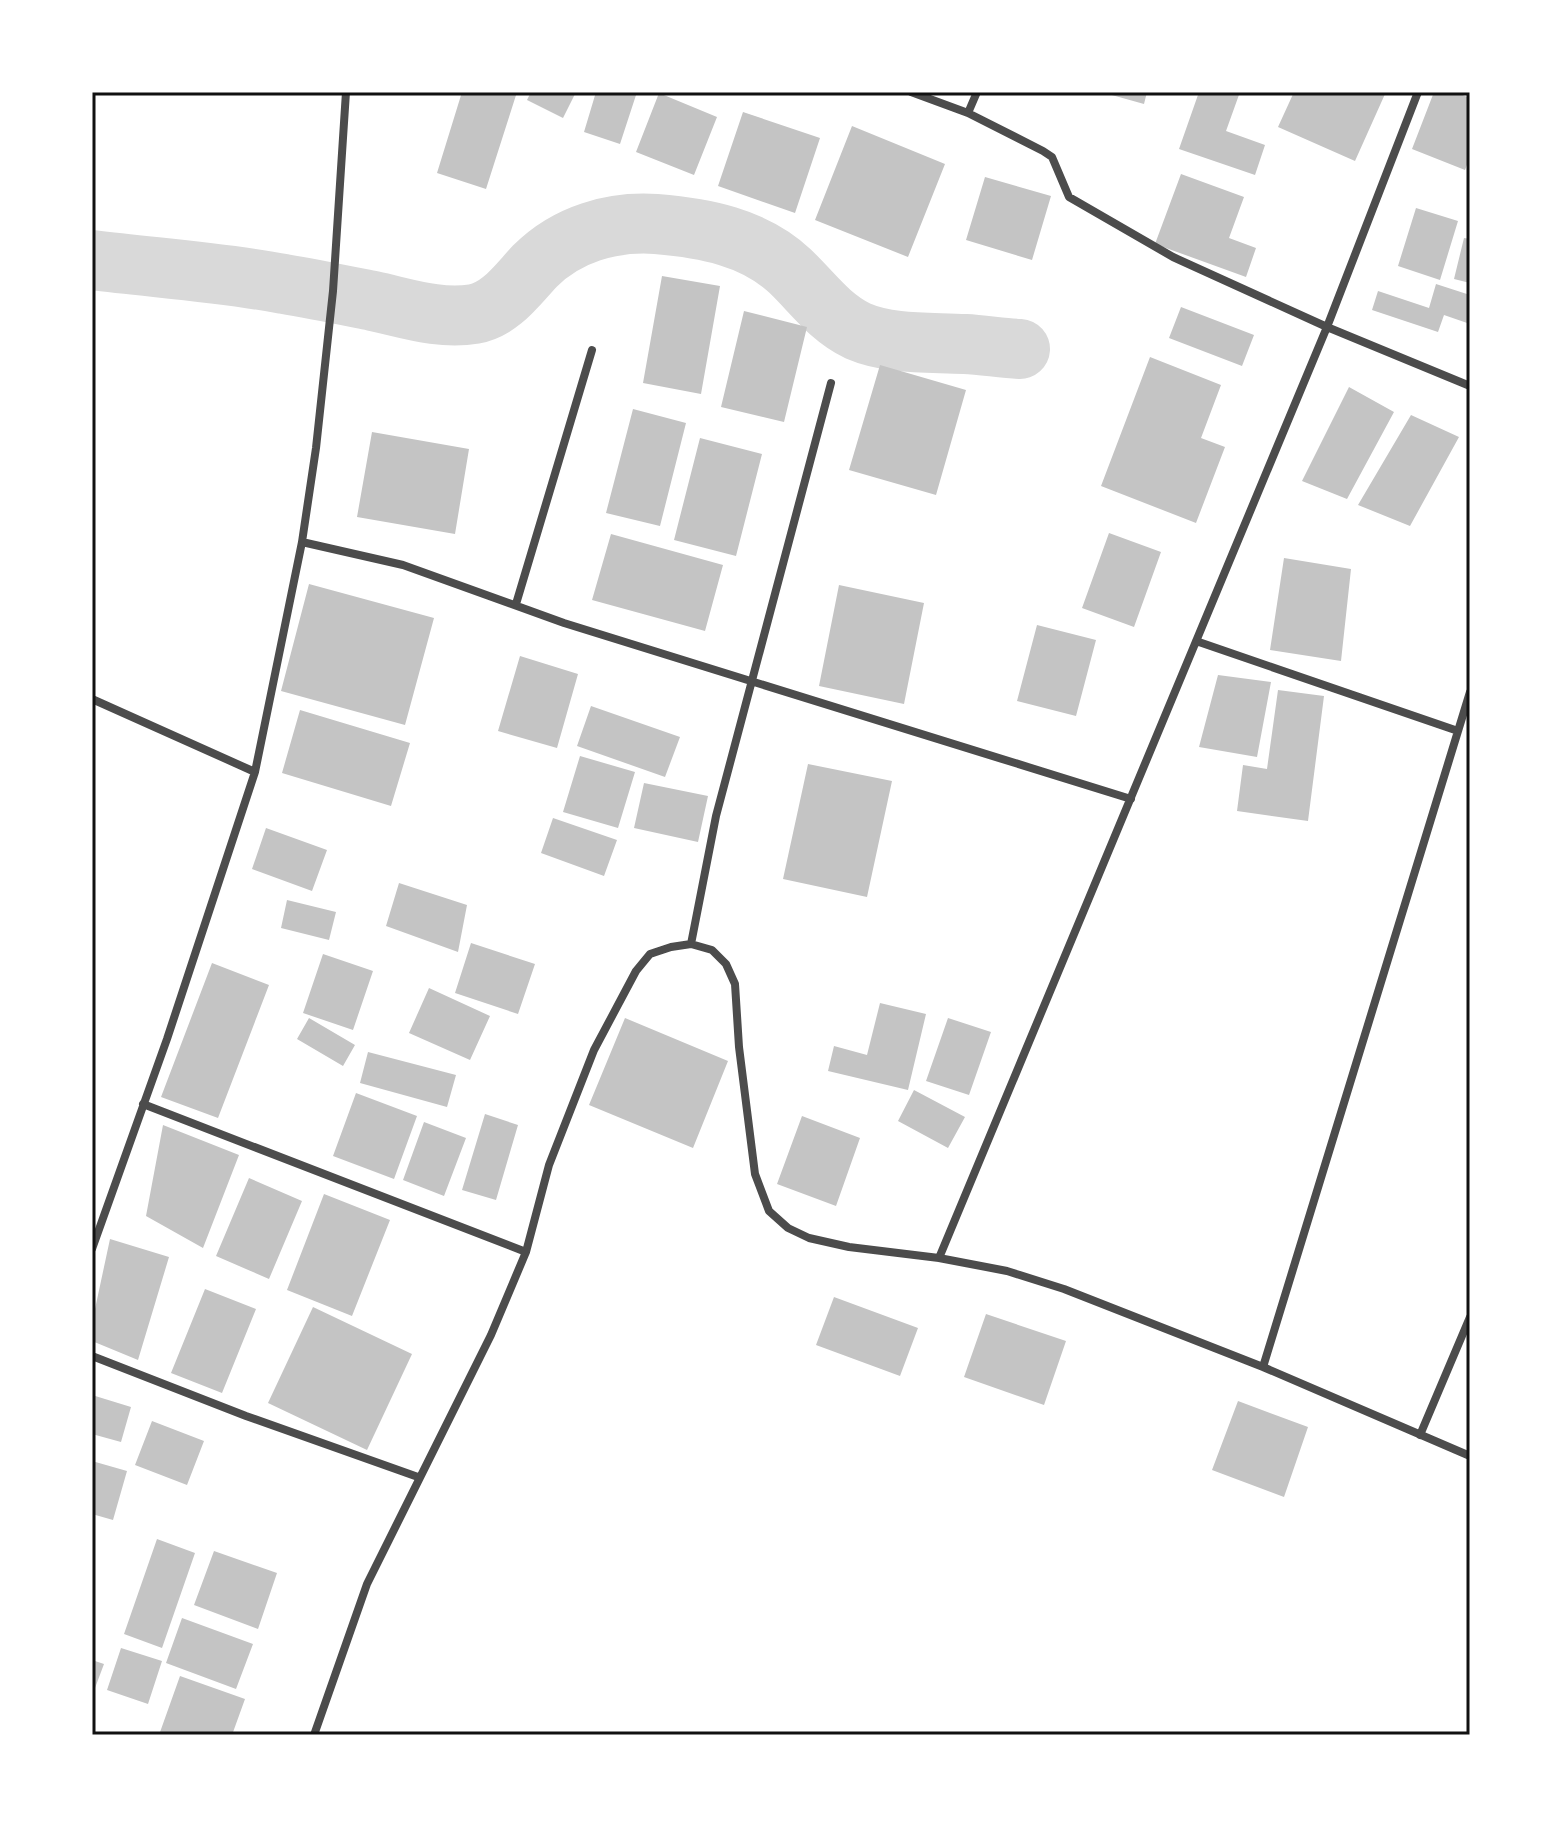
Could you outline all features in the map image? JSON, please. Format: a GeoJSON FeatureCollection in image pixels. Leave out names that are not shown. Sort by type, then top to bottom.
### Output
{"type":"FeatureCollection","features":[{"type":"Feature","properties":{"kind":"street"},"geometry":{"type":"LineString","coordinates":[[92,1249],[255,772],[302,542],[316,448],[333,291],[346,92]]}},
{"type":"Feature","properties":{"kind":"street"},"geometry":{"type":"LineString","coordinates":[[911,92],[968,113],[1052,157],[1066,191],[1077,203],[1173,257],[1327,327],[1470,386]]}},
{"type":"Feature","properties":{"kind":"street"},"geometry":{"type":"LineString","coordinates":[[968,113],[977,92]]}},
{"type":"Feature","properties":{"kind":"street"},"geometry":{"type":"LineString","coordinates":[[939,1258],[1327,327],[1418,92]]}},
{"type":"Feature","properties":{"kind":"street"},"geometry":{"type":"LineString","coordinates":[[516,604],[592,350]]}},
{"type":"Feature","properties":{"kind":"street"},"geometry":{"type":"LineString","coordinates":[[691,944],[716,816],[831,383]]}},
{"type":"Feature","properties":{"kind":"street"},"geometry":{"type":"LineString","coordinates":[[302,542],[403,565],[564,623],[1131,799]]}},
{"type":"Feature","properties":{"kind":"street"},"geometry":{"type":"LineString","coordinates":[[1196,641],[1458,731]]}},
{"type":"Feature","properties":{"kind":"street"},"geometry":{"type":"LineString","coordinates":[[1263,1367],[1470,692]]}},
{"type":"Feature","properties":{"kind":"street"},"geometry":{"type":"LineString","coordinates":[[92,699],[255,772]]}},
{"type":"Feature","properties":{"kind":"street"},"geometry":{"type":"LineString","coordinates":[[314,1735],[367,1584],[491,1335],[526,1252],[549,1165],[594,1050],[636,971],[650,954],[671,947],[691,944],[712,950],[726,964],[735,984],[747,1122],[755,1174],[769,1211],[788,1228],[809,1238],[849,1247],[939,1258],[1007,1271],[1064,1289],[1263,1367],[1470,1456]]}},
{"type":"Feature","properties":{"kind":"street"},"geometry":{"type":"LineString","coordinates":[[143,1104],[526,1252]]}},
{"type":"Feature","properties":{"kind":"street"},"geometry":{"type":"LineString","coordinates":[[1420,1435],[1470,1317]]}},
{"type":"Feature","properties":{"kind":"street"},"geometry":{"type":"LineString","coordinates":[[92,1356],[246,1416],[418,1477]]}},
{"type":"Feature","properties":{"kind":"building"},"geometry":{"type":"Polygon","coordinates":[[[462,92],[517,92],[486,189],[437,173],[462,92]]]}},
{"type":"Feature","properties":{"kind":"building"},"geometry":{"type":"Polygon","coordinates":[[[531,92],[576,92],[563,118],[527,100],[531,92]]]}},
{"type":"Feature","properties":{"kind":"building"},"geometry":{"type":"Polygon","coordinates":[[[596,92],[637,92],[620,144],[584,132],[596,92]]]}},
{"type":"Feature","properties":{"kind":"building"},"geometry":{"type":"Polygon","coordinates":[[[1101,92],[1147,92],[1144,104],[1101,92]]]}},
{"type":"Feature","properties":{"kind":"building"},"geometry":{"type":"Polygon","coordinates":[[[1199,92],[1240,92],[1226,131],[1265,145],[1255,175],[1179,149],[1199,92]]]}},
{"type":"Feature","properties":{"kind":"building"},"geometry":{"type":"Polygon","coordinates":[[[1294,92],[1385,94],[1355,161],[1278,127],[1294,92]]]}},
{"type":"Feature","properties":{"kind":"building"},"geometry":{"type":"Polygon","coordinates":[[[1434,92],[1455,92],[1470,98],[1470,157],[1465,170],[1412,149],[1434,92]]]}},
{"type":"Feature","properties":{"kind":"building"},"geometry":{"type":"Polygon","coordinates":[[[659,93],[717,117],[694,175],[636,152],[659,93]]]}},
{"type":"Feature","properties":{"kind":"building"},"geometry":{"type":"Polygon","coordinates":[[[743,112],[820,138],[795,213],[718,186],[743,112]]]}},
{"type":"Feature","properties":{"kind":"building"},"geometry":{"type":"Polygon","coordinates":[[[852,126],[945,164],[908,257],[815,220],[852,126]]]}},
{"type":"Feature","properties":{"kind":"building"},"geometry":{"type":"Polygon","coordinates":[[[1181,174],[1244,197],[1229,238],[1256,248],[1246,277],[1155,244],[1181,174]]]}},
{"type":"Feature","properties":{"kind":"building"},"geometry":{"type":"Polygon","coordinates":[[[985,177],[1051,196],[1032,260],[966,240],[985,177]]]}},
{"type":"Feature","properties":{"kind":"building"},"geometry":{"type":"Polygon","coordinates":[[[1416,208],[1458,221],[1440,280],[1398,266],[1416,208]]]}},
{"type":"Feature","properties":{"kind":"building"},"geometry":{"type":"Polygon","coordinates":[[[1464,238],[1470,239],[1470,283],[1454,279],[1464,238]]]}},
{"type":"Feature","properties":{"kind":"building"},"geometry":{"type":"Polygon","coordinates":[[[662,276],[720,286],[701,394],[643,383],[662,276]]]}},
{"type":"Feature","properties":{"kind":"building"},"geometry":{"type":"Polygon","coordinates":[[[1436,284],[1470,295],[1470,324],[1444,315],[1438,332],[1372,310],[1378,291],[1429,308],[1436,284]]]}},
{"type":"Feature","properties":{"kind":"building"},"geometry":{"type":"Polygon","coordinates":[[[1181,307],[1254,335],[1242,366],[1169,338],[1181,307]]]}},
{"type":"Feature","properties":{"kind":"building"},"geometry":{"type":"Polygon","coordinates":[[[744,311],[807,327],[784,422],[721,407],[744,311]]]}},
{"type":"Feature","properties":{"kind":"building"},"geometry":{"type":"Polygon","coordinates":[[[1150,357],[1221,385],[1201,438],[1225,447],[1196,523],[1101,486],[1150,357]]]}},
{"type":"Feature","properties":{"kind":"building"},"geometry":{"type":"Polygon","coordinates":[[[880,365],[966,390],[936,495],[849,470],[880,365]]]}},
{"type":"Feature","properties":{"kind":"building"},"geometry":{"type":"Polygon","coordinates":[[[1349,387],[1394,412],[1347,499],[1302,481],[1349,387]]]}},
{"type":"Feature","properties":{"kind":"building"},"geometry":{"type":"Polygon","coordinates":[[[633,409],[686,423],[660,526],[606,513],[633,409]]]}},
{"type":"Feature","properties":{"kind":"building"},"geometry":{"type":"Polygon","coordinates":[[[1411,415],[1459,437],[1410,526],[1358,505],[1411,415]]]}},
{"type":"Feature","properties":{"kind":"building"},"geometry":{"type":"Polygon","coordinates":[[[372,432],[469,449],[455,534],[357,517],[372,432]]]}},
{"type":"Feature","properties":{"kind":"building"},"geometry":{"type":"Polygon","coordinates":[[[700,438],[762,454],[736,556],[674,540],[700,438]]]}},
{"type":"Feature","properties":{"kind":"building"},"geometry":{"type":"Polygon","coordinates":[[[1109,533],[1161,552],[1134,627],[1082,608],[1109,533]]]}},
{"type":"Feature","properties":{"kind":"building"},"geometry":{"type":"Polygon","coordinates":[[[611,534],[723,565],[705,631],[592,600],[611,534]]]}},
{"type":"Feature","properties":{"kind":"building"},"geometry":{"type":"Polygon","coordinates":[[[1284,558],[1351,569],[1341,661],[1270,650],[1284,558]]]}},
{"type":"Feature","properties":{"kind":"building"},"geometry":{"type":"Polygon","coordinates":[[[309,584],[434,618],[405,725],[281,691],[309,584]]]}},
{"type":"Feature","properties":{"kind":"building"},"geometry":{"type":"Polygon","coordinates":[[[839,585],[924,603],[904,704],[819,686],[839,585]]]}},
{"type":"Feature","properties":{"kind":"building"},"geometry":{"type":"Polygon","coordinates":[[[1037,625],[1096,640],[1076,716],[1017,701],[1037,625]]]}},
{"type":"Feature","properties":{"kind":"building"},"geometry":{"type":"Polygon","coordinates":[[[520,656],[578,674],[557,748],[498,731],[520,656]]]}},
{"type":"Feature","properties":{"kind":"building"},"geometry":{"type":"Polygon","coordinates":[[[1218,675],[1271,682],[1257,757],[1199,747],[1218,675]]]}},
{"type":"Feature","properties":{"kind":"building"},"geometry":{"type":"Polygon","coordinates":[[[1278,690],[1324,696],[1308,821],[1237,811],[1243,765],[1267,769],[1278,690]]]}},
{"type":"Feature","properties":{"kind":"building"},"geometry":{"type":"Polygon","coordinates":[[[591,706],[680,737],[665,777],[577,746],[591,706]]]}},
{"type":"Feature","properties":{"kind":"building"},"geometry":{"type":"Polygon","coordinates":[[[300,710],[410,743],[391,806],[282,773],[300,710]]]}},
{"type":"Feature","properties":{"kind":"building"},"geometry":{"type":"Polygon","coordinates":[[[580,756],[635,772],[618,828],[563,812],[580,756]]]}},
{"type":"Feature","properties":{"kind":"building"},"geometry":{"type":"Polygon","coordinates":[[[808,764],[892,781],[867,897],[783,879],[808,764]]]}},
{"type":"Feature","properties":{"kind":"building"},"geometry":{"type":"Polygon","coordinates":[[[644,783],[708,796],[698,842],[634,828],[644,783]]]}},
{"type":"Feature","properties":{"kind":"building"},"geometry":{"type":"Polygon","coordinates":[[[553,818],[617,840],[604,876],[541,853],[553,818]]]}},
{"type":"Feature","properties":{"kind":"building"},"geometry":{"type":"Polygon","coordinates":[[[266,828],[327,850],[312,891],[252,869],[266,828]]]}},
{"type":"Feature","properties":{"kind":"building"},"geometry":{"type":"Polygon","coordinates":[[[399,883],[467,905],[458,952],[386,926],[399,883]]]}},
{"type":"Feature","properties":{"kind":"building"},"geometry":{"type":"Polygon","coordinates":[[[287,900],[336,912],[329,940],[281,928],[287,900]]]}},
{"type":"Feature","properties":{"kind":"building"},"geometry":{"type":"Polygon","coordinates":[[[471,943],[535,964],[518,1014],[455,993],[471,943]]]}},
{"type":"Feature","properties":{"kind":"building"},"geometry":{"type":"Polygon","coordinates":[[[323,954],[373,971],[353,1030],[303,1013],[323,954]]]}},
{"type":"Feature","properties":{"kind":"building"},"geometry":{"type":"Polygon","coordinates":[[[212,963],[269,985],[218,1118],[161,1097],[212,963]]]}},
{"type":"Feature","properties":{"kind":"building"},"geometry":{"type":"Polygon","coordinates":[[[429,988],[490,1016],[470,1060],[409,1033],[429,988]]]}},
{"type":"Feature","properties":{"kind":"building"},"geometry":{"type":"Polygon","coordinates":[[[880,1003],[926,1014],[908,1090],[828,1071],[834,1046],[867,1055],[880,1003]]]}},
{"type":"Feature","properties":{"kind":"building"},"geometry":{"type":"Polygon","coordinates":[[[309,1018],[355,1045],[343,1066],[297,1039],[309,1018]]]}},
{"type":"Feature","properties":{"kind":"building"},"geometry":{"type":"Polygon","coordinates":[[[625,1018],[728,1061],[693,1148],[589,1105],[625,1018]]]}},
{"type":"Feature","properties":{"kind":"building"},"geometry":{"type":"Polygon","coordinates":[[[948,1018],[991,1032],[969,1095],[926,1081],[948,1018]]]}},
{"type":"Feature","properties":{"kind":"building"},"geometry":{"type":"Polygon","coordinates":[[[368,1052],[456,1075],[447,1107],[360,1083],[368,1052]]]}},
{"type":"Feature","properties":{"kind":"building"},"geometry":{"type":"Polygon","coordinates":[[[914,1090],[965,1117],[948,1148],[898,1121],[914,1090]]]}},
{"type":"Feature","properties":{"kind":"building"},"geometry":{"type":"Polygon","coordinates":[[[356,1093],[417,1116],[394,1179],[333,1156],[356,1093]]]}},
{"type":"Feature","properties":{"kind":"building"},"geometry":{"type":"Polygon","coordinates":[[[485,1114],[518,1125],[496,1200],[462,1190],[485,1114]]]}},
{"type":"Feature","properties":{"kind":"building"},"geometry":{"type":"Polygon","coordinates":[[[802,1116],[860,1138],[836,1206],[777,1184],[802,1116]]]}},
{"type":"Feature","properties":{"kind":"building"},"geometry":{"type":"Polygon","coordinates":[[[424,1122],[466,1138],[444,1196],[403,1180],[424,1122]]]}},
{"type":"Feature","properties":{"kind":"building"},"geometry":{"type":"Polygon","coordinates":[[[163,1125],[239,1155],[203,1248],[146,1216],[163,1125]]]}},
{"type":"Feature","properties":{"kind":"building"},"geometry":{"type":"Polygon","coordinates":[[[249,1178],[302,1201],[269,1279],[216,1256],[249,1178]]]}},
{"type":"Feature","properties":{"kind":"building"},"geometry":{"type":"Polygon","coordinates":[[[324,1194],[390,1220],[352,1316],[287,1290],[324,1194]]]}},
{"type":"Feature","properties":{"kind":"building"},"geometry":{"type":"Polygon","coordinates":[[[110,1239],[169,1257],[138,1360],[92,1341],[92,1323],[110,1239]]]}},
{"type":"Feature","properties":{"kind":"building"},"geometry":{"type":"Polygon","coordinates":[[[205,1289],[256,1309],[222,1393],[171,1373],[205,1289]]]}},
{"type":"Feature","properties":{"kind":"building"},"geometry":{"type":"Polygon","coordinates":[[[834,1297],[918,1328],[900,1376],[816,1345],[834,1297]]]}},
{"type":"Feature","properties":{"kind":"building"},"geometry":{"type":"Polygon","coordinates":[[[313,1307],[412,1354],[367,1450],[268,1403],[313,1307]]]}},
{"type":"Feature","properties":{"kind":"building"},"geometry":{"type":"Polygon","coordinates":[[[986,1314],[1066,1341],[1044,1405],[964,1377],[986,1314]]]}},
{"type":"Feature","properties":{"kind":"building"},"geometry":{"type":"Polygon","coordinates":[[[92,1395],[131,1407],[121,1442],[92,1434],[92,1395]]]}},
{"type":"Feature","properties":{"kind":"building"},"geometry":{"type":"Polygon","coordinates":[[[1238,1401],[1308,1427],[1284,1497],[1212,1470],[1238,1401]]]}},
{"type":"Feature","properties":{"kind":"building"},"geometry":{"type":"Polygon","coordinates":[[[152,1421],[204,1441],[187,1485],[135,1465],[152,1421]]]}},
{"type":"Feature","properties":{"kind":"building"},"geometry":{"type":"Polygon","coordinates":[[[92,1461],[127,1471],[113,1520],[92,1514],[92,1461]]]}},
{"type":"Feature","properties":{"kind":"building"},"geometry":{"type":"Polygon","coordinates":[[[157,1539],[195,1553],[162,1648],[124,1634],[157,1539]]]}},
{"type":"Feature","properties":{"kind":"building"},"geometry":{"type":"Polygon","coordinates":[[[214,1551],[277,1573],[258,1629],[194,1605],[214,1551]]]}},
{"type":"Feature","properties":{"kind":"building"},"geometry":{"type":"Polygon","coordinates":[[[182,1618],[253,1644],[236,1689],[166,1663],[182,1618]]]}},
{"type":"Feature","properties":{"kind":"building"},"geometry":{"type":"Polygon","coordinates":[[[121,1648],[162,1661],[148,1704],[107,1690],[121,1648]]]}},
{"type":"Feature","properties":{"kind":"building"},"geometry":{"type":"Polygon","coordinates":[[[92,1660],[104,1664],[92,1696],[92,1660]]]}},
{"type":"Feature","properties":{"kind":"building"},"geometry":{"type":"Polygon","coordinates":[[[180,1676],[245,1699],[232,1735],[159,1735],[180,1676]]]}},
{"type":"Feature","properties":{"kind":"waterway"},"geometry":{"type":"LineString","coordinates":[[92,260],[260,280],[423,312],[461,315],[484,311],[500,302],[548,255],[576,238],[623,225],[656,224],[728,236],[761,250],[790,271],[838,319],[858,331],[883,339],[1020,349]]}}]}
